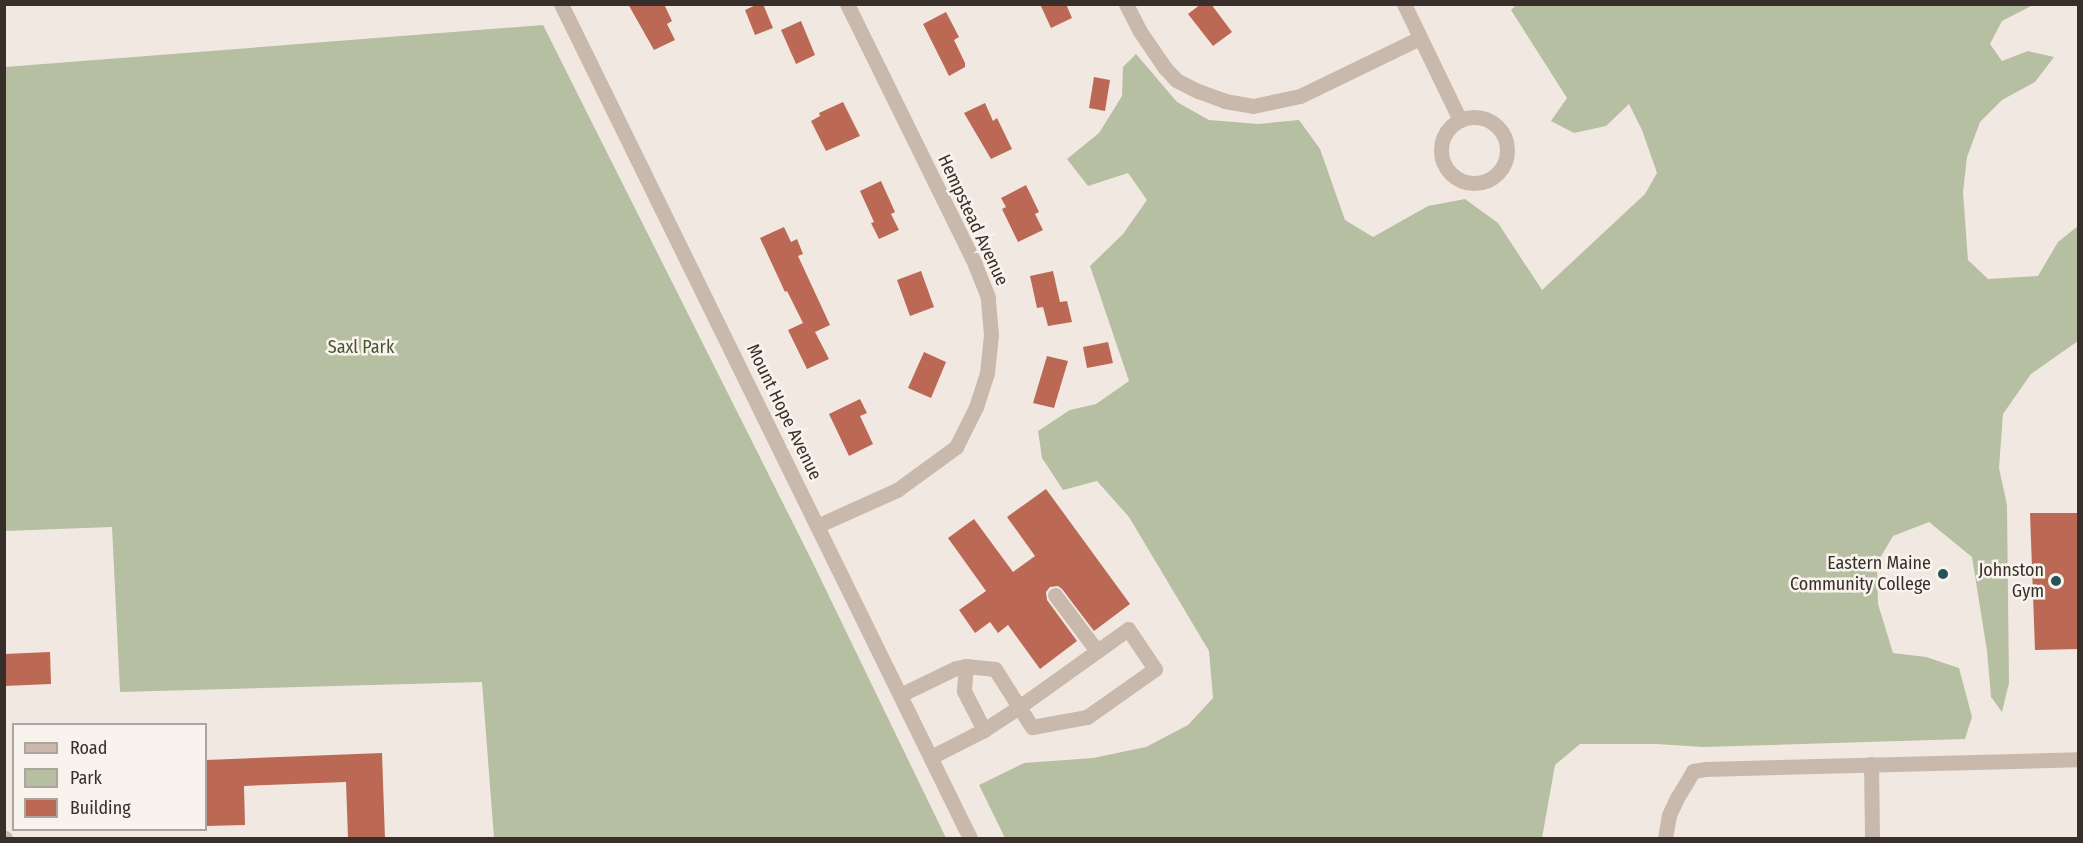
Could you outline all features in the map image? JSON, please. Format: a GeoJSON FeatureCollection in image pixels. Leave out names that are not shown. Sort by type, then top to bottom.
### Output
{"type":"FeatureCollection","features":[{"type":"Feature","properties":{"kind":"street","name":"Mount Hope Avenue"},"geometry":{"type":"LineString","coordinates":[[561,4],[819,525],[970,838]]}},
{"type":"Feature","properties":{"kind":"street","name":"Hempstead Avenue"},"geometry":{"type":"LineString","coordinates":[[819,525],[897,490],[956,447],[976,407],[987,373],[991,335],[988,297],[975,264],[847,4]]}},
{"type":"Feature","properties":{"kind":"street"},"geometry":{"type":"LineString","coordinates":[[1126,4],[1139,30],[1176,80],[1226,101],[1253,106],[1300,96],[1420,38]]}},
{"type":"Feature","properties":{"kind":"street"},"geometry":{"type":"LineString","coordinates":[[1404,4],[1460,120]]}},
{"type":"Feature","properties":{"kind":"street"},"geometry":{"type":"LineString","coordinates":[[1480,117],[1499,127],[1504,136],[1507,157],[1496,175],[1487,180],[1465,182],[1455,176],[1442,158],[1444,136],[1460,120],[1480,117]]}},
{"type":"Feature","properties":{"kind":"street"},"geometry":{"type":"LineString","coordinates":[[1055,596],[1097,651]]}},
{"type":"Feature","properties":{"kind":"street"},"geometry":{"type":"LineString","coordinates":[[900,695],[956,668],[966,666],[995,669],[1019,707],[1032,727],[1087,717],[1155,669],[1128,629],[1019,707],[931,758]]}},
{"type":"Feature","properties":{"kind":"street"},"geometry":{"type":"LineString","coordinates":[[966,666],[964,691],[984,729]]}},
{"type":"Feature","properties":{"kind":"street"},"geometry":{"type":"LineString","coordinates":[[1665,838],[1669,815],[1694,771],[1705,768],[2079,759]]}},
{"type":"Feature","properties":{"kind":"street"},"geometry":{"type":"LineString","coordinates":[[1871,764],[1872,838]]}},
{"type":"Feature","properties":{"kind":"green space"},"geometry":{"type":"Polygon","coordinates":[[[1516,5],[2033,5],[2002,21],[1990,44],[2002,61],[2028,51],[2054,57],[2035,82],[2002,100],[1980,122],[1967,157],[1963,192],[1968,260],[1988,279],[2038,276],[2058,242],[2078,226],[2078,341],[2031,374],[2003,414],[1999,468],[2007,505],[2009,683],[2002,712],[1991,697],[1987,651],[1972,557],[1929,522],[1893,536],[1877,563],[1878,604],[1893,653],[1926,657],[1959,668],[1972,717],[1965,739],[1703,747],[1656,744],[1580,744],[1555,765],[1542,838],[1005,838],[979,785],[1024,763],[1093,758],[1146,747],[1188,725],[1213,698],[1209,651],[1129,517],[1097,481],[1063,490],[1042,458],[1038,431],[1070,410],[1096,404],[1129,381],[1090,266],[1123,234],[1147,200],[1128,173],[1088,186],[1067,159],[1099,133],[1122,96],[1123,67],[1136,54],[1177,102],[1209,120],[1258,124],[1299,120],[1320,149],[1345,220],[1373,237],[1428,206],[1465,199],[1498,223],[1542,290],[1645,194],[1657,173],[1642,130],[1629,104],[1606,126],[1574,133],[1551,121],[1567,98],[1511,10],[1516,5]]]}},
{"type":"Feature","properties":{"kind":"green space","name":"Saxl Park"},"geometry":{"type":"Polygon","coordinates":[[[543,25],[811,559],[946,838],[494,838],[482,682],[120,692],[112,527],[5,531],[5,67],[543,25]]]}},
{"type":"Feature","properties":{"kind":"building"},"geometry":{"type":"Polygon","coordinates":[[[628,4],[664,4],[672,21],[667,24],[675,40],[654,50],[628,4]]]}},
{"type":"Feature","properties":{"kind":"building"},"geometry":{"type":"Polygon","coordinates":[[[763,4],[773,28],[755,35],[745,10],[763,4]]]}},
{"type":"Feature","properties":{"kind":"building"},"geometry":{"type":"Polygon","coordinates":[[[1040,4],[1066,4],[1072,18],[1051,28],[1040,4]]]}},
{"type":"Feature","properties":{"kind":"building"},"geometry":{"type":"Polygon","coordinates":[[[1201,4],[1211,4],[1232,32],[1213,46],[1188,14],[1201,4]]]}},
{"type":"Feature","properties":{"kind":"building"},"geometry":{"type":"Polygon","coordinates":[[[946,12],[959,37],[954,40],[965,63],[965,67],[949,76],[923,24],[946,12]]]}},
{"type":"Feature","properties":{"kind":"building"},"geometry":{"type":"Polygon","coordinates":[[[801,21],[815,55],[796,64],[781,30],[801,21]]]}},
{"type":"Feature","properties":{"kind":"building"},"geometry":{"type":"Polygon","coordinates":[[[1094,77],[1110,80],[1105,111],[1089,108],[1094,77]]]}},
{"type":"Feature","properties":{"kind":"building"},"geometry":{"type":"Polygon","coordinates":[[[843,102],[860,136],[826,151],[811,121],[820,116],[819,113],[843,102]]]}},
{"type":"Feature","properties":{"kind":"building"},"geometry":{"type":"Polygon","coordinates":[[[985,103],[993,121],[997,118],[1012,149],[991,159],[964,113],[985,103]]]}},
{"type":"Feature","properties":{"kind":"building"},"geometry":{"type":"Polygon","coordinates":[[[881,181],[895,212],[891,214],[899,230],[879,239],[860,191],[881,181]]]}},
{"type":"Feature","properties":{"kind":"building"},"geometry":{"type":"Polygon","coordinates":[[[1026,185],[1039,212],[1035,214],[1043,230],[1018,242],[1002,209],[1006,207],[1001,198],[1026,185]]]}},
{"type":"Feature","properties":{"kind":"building"},"geometry":{"type":"Polygon","coordinates":[[[784,227],[791,242],[797,239],[803,254],[798,256],[830,325],[815,332],[829,359],[807,369],[788,330],[803,323],[787,291],[785,292],[760,238],[784,227]]]}},
{"type":"Feature","properties":{"kind":"building"},"geometry":{"type":"Polygon","coordinates":[[[921,271],[934,307],[910,316],[897,280],[921,271]]]}},
{"type":"Feature","properties":{"kind":"building"},"geometry":{"type":"Polygon","coordinates":[[[1053,271],[1060,302],[1067,301],[1072,322],[1048,326],[1043,307],[1037,308],[1030,276],[1053,271]]]}},
{"type":"Feature","properties":{"kind":"building"},"geometry":{"type":"Polygon","coordinates":[[[1108,342],[1113,363],[1087,368],[1083,347],[1108,342]]]}},
{"type":"Feature","properties":{"kind":"building"},"geometry":{"type":"Polygon","coordinates":[[[924,352],[946,362],[931,398],[908,388],[924,352]]]}},
{"type":"Feature","properties":{"kind":"building"},"geometry":{"type":"Polygon","coordinates":[[[1047,356],[1068,361],[1054,408],[1033,403],[1047,356]]]}},
{"type":"Feature","properties":{"kind":"building"},"geometry":{"type":"Polygon","coordinates":[[[860,399],[867,413],[860,416],[873,444],[849,456],[829,414],[860,399]]]}},
{"type":"Feature","properties":{"kind":"building"},"geometry":{"type":"Polygon","coordinates":[[[1046,489],[1130,604],[1094,631],[1062,589],[1058,586],[1050,587],[1046,592],[1047,600],[1077,641],[1040,669],[1008,625],[998,633],[990,622],[975,633],[959,610],[986,591],[948,538],[974,519],[1013,572],[1035,556],[1007,517],[1046,489]]]}},
{"type":"Feature","properties":{"kind":"building","name":"Johnston Gym"},"geometry":{"type":"Polygon","coordinates":[[[2030,513],[2079,513],[2079,649],[2035,650],[2030,513]]]}},
{"type":"Feature","properties":{"kind":"building"},"geometry":{"type":"Polygon","coordinates":[[[50,652],[51,684],[4,686],[4,654],[50,652]]]}},
{"type":"Feature","properties":{"kind":"building"},"geometry":{"type":"Polygon","coordinates":[[[382,753],[385,838],[348,838],[346,782],[244,786],[245,825],[207,826],[207,760],[382,753]]]}},
{"type":"Feature","properties":{"kind":"place","name":"Eastern Maine Community College"},"geometry":{"type":"Point","coordinates":[1943,574]}},
{"type":"Feature","properties":{"kind":"place","name":"Johnston Gym"},"geometry":{"type":"Point","coordinates":[2056,581]}}]}
